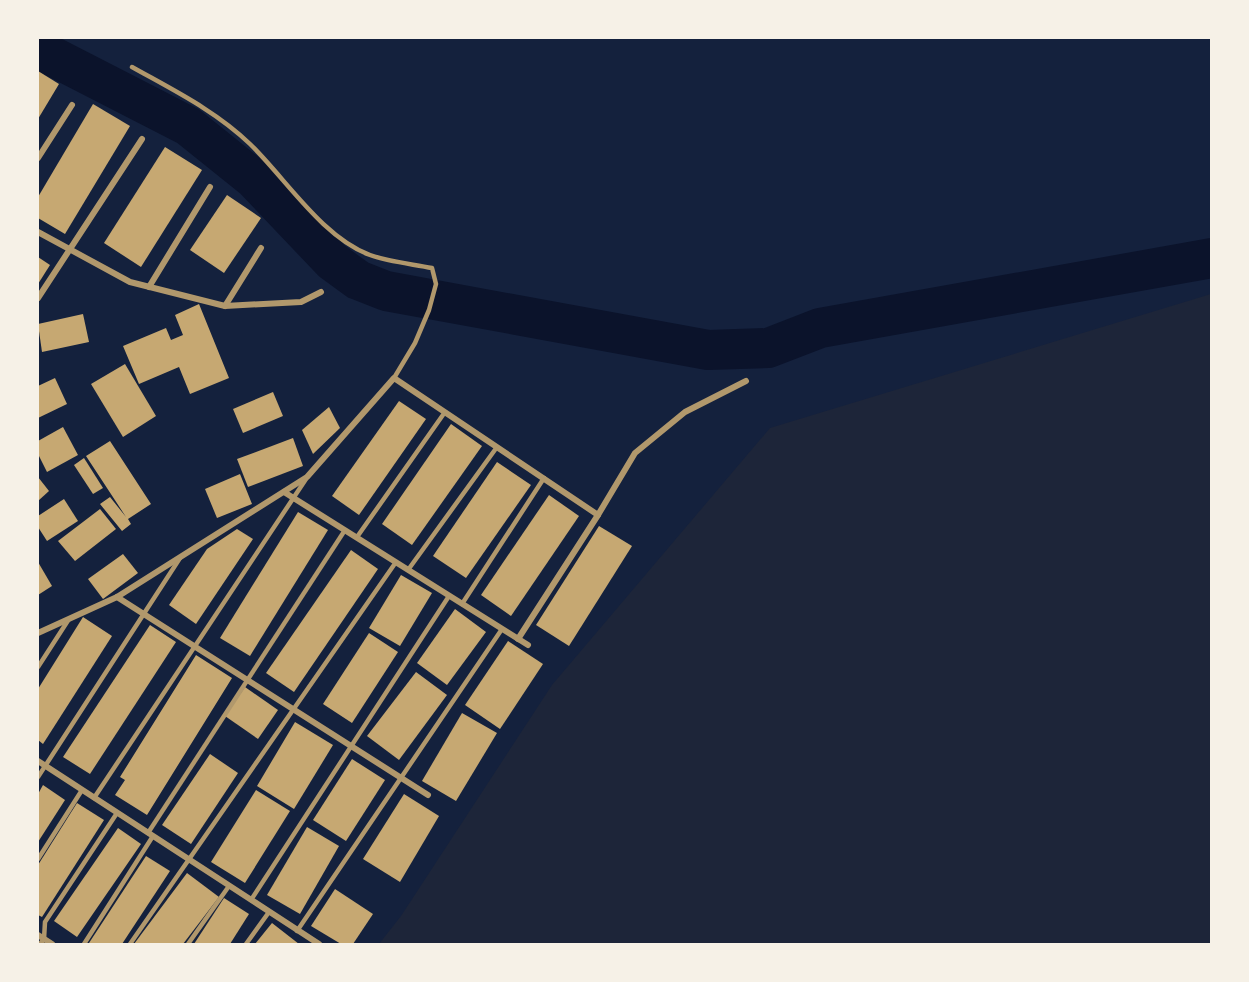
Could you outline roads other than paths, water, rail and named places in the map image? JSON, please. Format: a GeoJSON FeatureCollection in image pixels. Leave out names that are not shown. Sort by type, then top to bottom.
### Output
{"type":"FeatureCollection","features":[{"type":"Feature","properties":{"kind":"street"},"geometry":{"type":"LineString","coordinates":[[38,158],[72,105]]}},
{"type":"Feature","properties":{"kind":"street"},"geometry":{"type":"LineString","coordinates":[[38,298],[142,139]]}},
{"type":"Feature","properties":{"kind":"street"},"geometry":{"type":"LineString","coordinates":[[149,287],[210,187]]}},
{"type":"Feature","properties":{"kind":"street"},"geometry":{"type":"LineString","coordinates":[[38,232],[130,282],[225,306],[301,302],[321,292]]}},
{"type":"Feature","properties":{"kind":"street"},"geometry":{"type":"LineString","coordinates":[[225,306],[261,248]]}},
{"type":"Feature","properties":{"kind":"street"},"geometry":{"type":"LineString","coordinates":[[38,633],[117,597],[307,477],[394,378],[598,515]]}},
{"type":"Feature","properties":{"kind":"street"},"geometry":{"type":"LineString","coordinates":[[518,639],[635,453],[685,412],[746,381]]}},
{"type":"Feature","properties":{"kind":"street"},"geometry":{"type":"LineString","coordinates":[[284,492],[528,645]]}},
{"type":"Feature","properties":{"kind":"street"},"geometry":{"type":"LineString","coordinates":[[117,597],[428,795]]}},
{"type":"Feature","properties":{"kind":"street"},"geometry":{"type":"LineString","coordinates":[[38,761],[319,945]]}},
{"type":"Feature","properties":{"kind":"street"},"geometry":{"type":"LineString","coordinates":[[41,940],[51,945]]}},
{"type":"Feature","properties":{"kind":"lane"},"geometry":{"type":"LineString","coordinates":[[132,67],[205,108],[249,143],[321,221],[354,247],[371,255],[432,268],[436,284],[429,310],[415,344],[394,378]]}},
{"type":"Feature","properties":{"kind":"lane"},"geometry":{"type":"LineString","coordinates":[[357,537],[445,412]]}},
{"type":"Feature","properties":{"kind":"lane"},"geometry":{"type":"LineString","coordinates":[[408,570],[496,447]]}},
{"type":"Feature","properties":{"kind":"lane"},"geometry":{"type":"LineString","coordinates":[[94,798],[307,477]]}},
{"type":"Feature","properties":{"kind":"lane"},"geometry":{"type":"LineString","coordinates":[[462,604],[544,478]]}},
{"type":"Feature","properties":{"kind":"lane"},"geometry":{"type":"LineString","coordinates":[[84,945],[248,680],[345,530]]}},
{"type":"Feature","properties":{"kind":"lane"},"geometry":{"type":"LineString","coordinates":[[38,777],[182,556]]}},
{"type":"Feature","properties":{"kind":"lane"},"geometry":{"type":"LineString","coordinates":[[130,945],[396,562]]}},
{"type":"Feature","properties":{"kind":"lane"},"geometry":{"type":"LineString","coordinates":[[251,900],[449,596]]}},
{"type":"Feature","properties":{"kind":"lane"},"geometry":{"type":"LineString","coordinates":[[38,667],[69,618]]}},
{"type":"Feature","properties":{"kind":"lane"},"geometry":{"type":"LineString","coordinates":[[297,930],[502,629]]}},
{"type":"Feature","properties":{"kind":"lane"},"geometry":{"type":"LineString","coordinates":[[38,859],[82,790]]}},
{"type":"Feature","properties":{"kind":"lane"},"geometry":{"type":"LineString","coordinates":[[41,940],[45,922],[117,813]]}},
{"type":"Feature","properties":{"kind":"lane"},"geometry":{"type":"LineString","coordinates":[[189,945],[229,886]]}},
{"type":"Feature","properties":{"kind":"lane"},"geometry":{"type":"LineString","coordinates":[[246,945],[268,912]]}},
{"type":"Feature","properties":{"kind":"waterway"},"geometry":{"type":"LineString","coordinates":[[38,49],[188,126],[254,179],[332,261],[358,280],[386,291],[708,350],[768,348],[820,328],[1212,258]]}}]}
